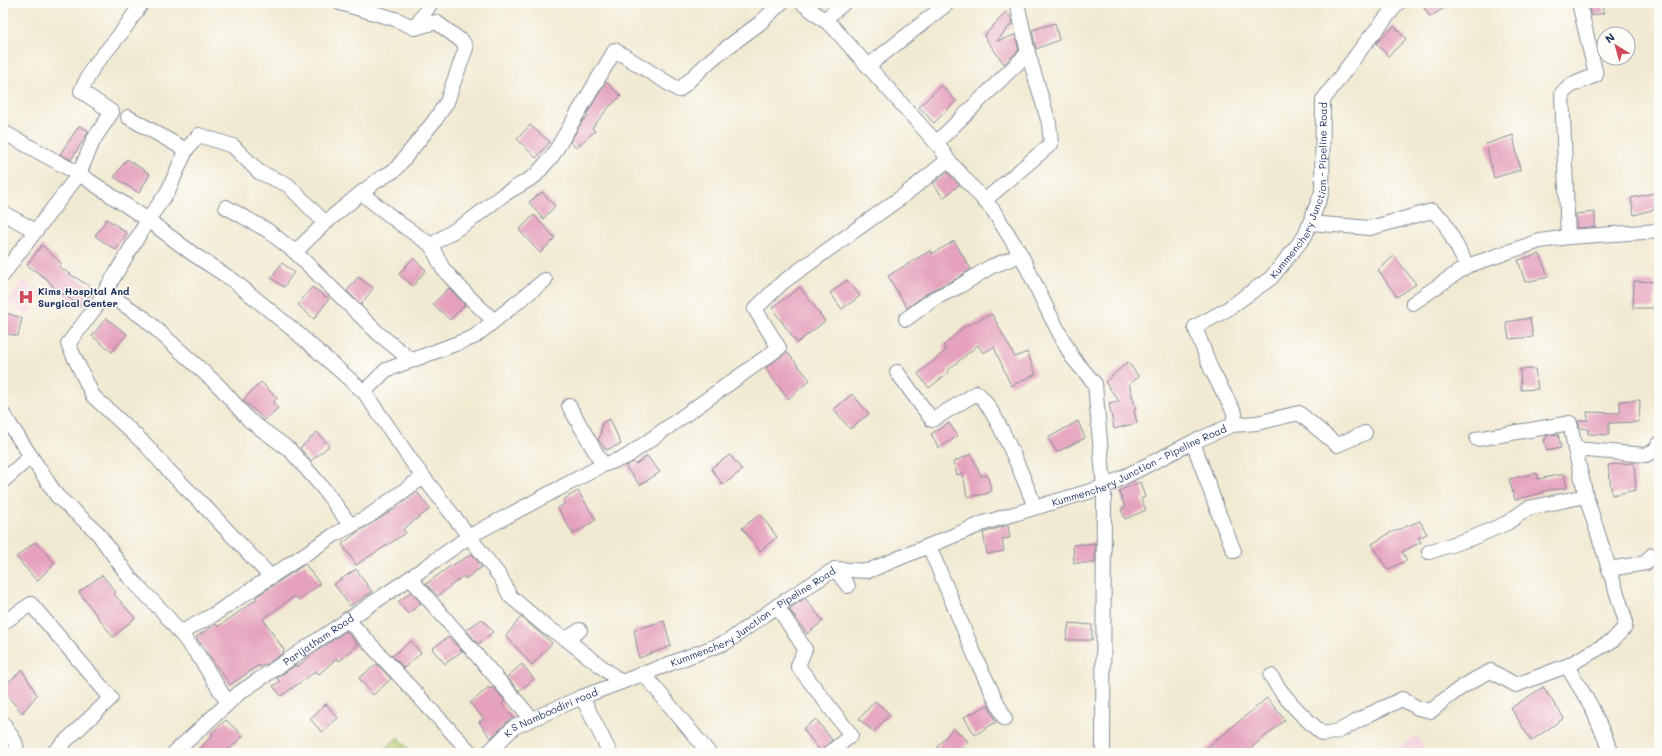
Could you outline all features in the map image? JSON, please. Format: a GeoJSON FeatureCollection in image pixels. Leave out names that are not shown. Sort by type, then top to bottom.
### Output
{"type":"FeatureCollection","features":[{"type":"Feature","properties":{"kind":"street"},"geometry":{"type":"LineString","coordinates":[[3,275],[79,174],[94,139],[112,112],[81,91],[94,67],[122,32],[142,3]]}},
{"type":"Feature","properties":{"kind":"street"},"geometry":{"type":"LineString","coordinates":[[295,252],[325,223],[361,193],[378,180],[396,170],[448,102],[466,48],[463,42],[436,22],[415,28],[395,19],[340,3]]}},
{"type":"Feature","properties":{"kind":"street"},"geometry":{"type":"LineString","coordinates":[[415,28],[431,3]]}},
{"type":"Feature","properties":{"kind":"street"},"geometry":{"type":"LineString","coordinates":[[431,245],[472,220],[503,195],[535,176],[553,155],[615,50],[679,90],[713,58],[760,23],[781,3]]}},
{"type":"Feature","properties":{"kind":"street"},"geometry":{"type":"LineString","coordinates":[[802,3],[833,27],[993,210],[1021,255],[1072,357],[1095,384],[1104,487],[1103,753]]}},
{"type":"Feature","properties":{"kind":"street"},"geometry":{"type":"LineString","coordinates":[[824,20],[844,3]]}},
{"type":"Feature","properties":{"kind":"street"},"geometry":{"type":"LineString","coordinates":[[868,66],[948,3]]}},
{"type":"Feature","properties":{"kind":"street"},"geometry":{"type":"LineString","coordinates":[[984,201],[1051,144],[1049,124],[1028,53],[1017,3]]}},
{"type":"Feature","properties":{"kind":"street","name":"Kummenchery Junction - Pipeline Road"},"geometry":{"type":"LineString","coordinates":[[621,682],[727,642],[777,606],[835,569],[868,571],[984,523],[1104,487],[1193,442],[1232,425],[1235,414],[1211,369],[1195,327],[1226,310],[1272,278],[1305,236],[1322,192],[1323,100],[1367,41],[1398,3]]}},
{"type":"Feature","properties":{"kind":"street"},"geometry":{"type":"LineString","coordinates":[[1568,237],[1562,93],[1572,85],[1596,75],[1579,3]]}},
{"type":"Feature","properties":{"kind":"street"},"geometry":{"type":"LineString","coordinates":[[936,143],[1028,53]]}},
{"type":"Feature","properties":{"kind":"street"},"geometry":{"type":"LineString","coordinates":[[128,117],[186,150]]}},
{"type":"Feature","properties":{"kind":"street"},"geometry":{"type":"LineString","coordinates":[[3,132],[79,174],[148,220],[193,254],[234,281],[296,332],[364,392],[423,477],[501,578],[510,596],[545,626],[566,639],[621,682]]}},
{"type":"Feature","properties":{"kind":"street"},"geometry":{"type":"LineString","coordinates":[[271,577],[209,511],[169,472],[145,444],[93,396],[68,344],[95,308],[148,220],[168,191],[186,150],[199,135],[233,146],[259,172],[288,185],[325,223]]}},
{"type":"Feature","properties":{"kind":"street","name":"Parijatham Road"},"geometry":{"type":"LineString","coordinates":[[174,753],[238,692],[410,578],[470,536],[603,465],[626,457],[779,348],[755,310],[783,282],[903,196],[948,160]]}},
{"type":"Feature","properties":{"kind":"street"},"geometry":{"type":"LineString","coordinates":[[361,193],[402,226],[431,245],[443,269],[470,299],[494,321]]}},
{"type":"Feature","properties":{"kind":"street"},"geometry":{"type":"LineString","coordinates":[[226,207],[267,230],[295,252],[379,334],[412,360]]}},
{"type":"Feature","properties":{"kind":"street"},"geometry":{"type":"LineString","coordinates":[[1310,223],[1370,228],[1432,211],[1443,220],[1467,266]]}},
{"type":"Feature","properties":{"kind":"street"},"geometry":{"type":"LineString","coordinates":[[3,214],[36,231]]}},
{"type":"Feature","properties":{"kind":"street"},"geometry":{"type":"LineString","coordinates":[[1413,303],[1467,266],[1540,241],[1568,237],[1659,231]]}},
{"type":"Feature","properties":{"kind":"street"},"geometry":{"type":"LineString","coordinates":[[906,318],[935,298],[960,286],[990,267],[1021,255]]}},
{"type":"Feature","properties":{"kind":"street"},"geometry":{"type":"LineString","coordinates":[[364,392],[386,370],[474,337],[545,280]]}},
{"type":"Feature","properties":{"kind":"street"},"geometry":{"type":"LineString","coordinates":[[105,292],[144,318],[220,387],[249,420],[290,450],[323,488],[351,526]]}},
{"type":"Feature","properties":{"kind":"street"},"geometry":{"type":"LineString","coordinates":[[896,372],[932,420],[977,393],[981,396],[992,413],[1025,480],[1035,507]]}},
{"type":"Feature","properties":{"kind":"street"},"geometry":{"type":"LineString","coordinates":[[569,406],[603,465]]}},
{"type":"Feature","properties":{"kind":"street"},"geometry":{"type":"LineString","coordinates":[[1232,425],[1257,423],[1299,413],[1337,445],[1365,433]]}},
{"type":"Feature","properties":{"kind":"street"},"geometry":{"type":"LineString","coordinates":[[3,414],[57,496],[97,532],[129,577],[164,613],[198,655],[228,703]]}},
{"type":"Feature","properties":{"kind":"street"},"geometry":{"type":"LineString","coordinates":[[1271,676],[1282,694],[1305,719],[1323,734],[1339,731],[1402,699],[1418,708],[1431,711],[1445,699],[1478,677],[1491,671],[1516,686],[1569,665],[1612,641],[1625,627],[1625,619],[1586,496],[1570,423],[1477,438]]}},
{"type":"Feature","properties":{"kind":"street"},"geometry":{"type":"LineString","coordinates":[[1193,442],[1234,551]]}},
{"type":"Feature","properties":{"kind":"street"},"geometry":{"type":"LineString","coordinates":[[1576,449],[1646,455],[1654,451],[1659,444]]}},
{"type":"Feature","properties":{"kind":"street"},"geometry":{"type":"LineString","coordinates":[[3,481],[31,456]]}},
{"type":"Feature","properties":{"kind":"street"},"geometry":{"type":"LineString","coordinates":[[180,633],[213,615],[334,535],[369,516],[423,477]]}},
{"type":"Feature","properties":{"kind":"street"},"geometry":{"type":"LineString","coordinates":[[1429,552],[1472,538],[1507,523],[1528,508],[1586,496]]}},
{"type":"Feature","properties":{"kind":"street"},"geometry":{"type":"LineString","coordinates":[[929,546],[978,663],[1005,719]]}},
{"type":"Feature","properties":{"kind":"street"},"geometry":{"type":"LineString","coordinates":[[1610,569],[1646,563],[1652,555],[1659,557]]}},
{"type":"Feature","properties":{"kind":"street"},"geometry":{"type":"LineString","coordinates":[[835,569],[848,586]]}},
{"type":"Feature","properties":{"kind":"street"},"geometry":{"type":"LineString","coordinates":[[410,578],[532,719]]}},
{"type":"Feature","properties":{"kind":"street"},"geometry":{"type":"LineString","coordinates":[[3,623],[31,604],[111,698],[53,753]]}},
{"type":"Feature","properties":{"kind":"street"},"geometry":{"type":"LineString","coordinates":[[777,606],[805,649],[798,666],[851,735],[830,753]]}},
{"type":"Feature","properties":{"kind":"street"},"geometry":{"type":"LineString","coordinates":[[348,619],[471,753]]}},
{"type":"Feature","properties":{"kind":"street"},"geometry":{"type":"LineString","coordinates":[[566,639],[580,630]]}},
{"type":"Feature","properties":{"kind":"street"},"geometry":{"type":"LineString","coordinates":[[1569,665],[1567,666],[1591,706],[1612,753]]}},
{"type":"Feature","properties":{"kind":"street"},"geometry":{"type":"LineString","coordinates":[[643,673],[709,753]]}},
{"type":"Feature","properties":{"kind":"street","name":"K S Namboodiri road"},"geometry":{"type":"LineString","coordinates":[[488,753],[514,727],[582,697],[621,682]]}},
{"type":"Feature","properties":{"kind":"street"},"geometry":{"type":"LineString","coordinates":[[582,697],[610,753]]}},
{"type":"Feature","properties":{"kind":"street"},"geometry":{"type":"LineString","coordinates":[[3,723],[15,742],[18,753]]}},
{"type":"Feature","properties":{"kind":"shaded area","name":"Kims Hospital And Surgical Center"},"geometry":{"type":"Polygon","coordinates":[[[23,280],[43,293],[29,316],[8,302],[23,280]]]}},
{"type":"Feature","properties":{"kind":"shaded area"},"geometry":{"type":"Polygon","coordinates":[[[1417,736],[1427,753],[1390,753],[1417,736]]]}},
{"type":"Feature","properties":{"kind":"green space"},"geometry":{"type":"Polygon","coordinates":[[[398,737],[412,753],[380,753],[398,737]]]}},
{"type":"Feature","properties":{"kind":"building"},"geometry":{"type":"Polygon","coordinates":[[[1421,3],[1452,3],[1430,17],[1421,3]]]}},
{"type":"Feature","properties":{"kind":"building"},"geometry":{"type":"Polygon","coordinates":[[[1588,3],[1601,3],[1604,13],[1591,16],[1588,3]]]}},
{"type":"Feature","properties":{"kind":"building"},"geometry":{"type":"Polygon","coordinates":[[[1006,12],[1011,17],[1013,22],[997,41],[1015,35],[1019,50],[1004,64],[984,36],[1006,12]]]}},
{"type":"Feature","properties":{"kind":"building"},"geometry":{"type":"Polygon","coordinates":[[[1055,23],[1059,40],[1036,49],[1032,30],[1055,23]]]}},
{"type":"Feature","properties":{"kind":"building"},"geometry":{"type":"Polygon","coordinates":[[[1394,26],[1406,39],[1388,56],[1376,43],[1394,26]]]}},
{"type":"Feature","properties":{"kind":"building"},"geometry":{"type":"Polygon","coordinates":[[[606,82],[621,96],[608,108],[592,128],[595,131],[576,148],[570,142],[583,120],[588,117],[586,115],[606,82]]]}},
{"type":"Feature","properties":{"kind":"building"},"geometry":{"type":"Polygon","coordinates":[[[941,85],[956,101],[934,123],[919,107],[941,85]]]}},
{"type":"Feature","properties":{"kind":"building"},"geometry":{"type":"Polygon","coordinates":[[[530,125],[550,142],[536,158],[517,139],[530,125]]]}},
{"type":"Feature","properties":{"kind":"building"},"geometry":{"type":"Polygon","coordinates":[[[79,126],[89,131],[71,160],[60,154],[79,126]]]}},
{"type":"Feature","properties":{"kind":"building"},"geometry":{"type":"Polygon","coordinates":[[[1513,135],[1520,170],[1494,178],[1486,144],[1513,135]]]}},
{"type":"Feature","properties":{"kind":"building"},"geometry":{"type":"Polygon","coordinates":[[[127,159],[150,174],[139,193],[114,177],[127,159]]]}},
{"type":"Feature","properties":{"kind":"building"},"geometry":{"type":"Polygon","coordinates":[[[947,172],[959,185],[943,198],[933,183],[947,172]]]}},
{"type":"Feature","properties":{"kind":"building"},"geometry":{"type":"Polygon","coordinates":[[[542,192],[555,206],[543,219],[529,202],[542,192]]]}},
{"type":"Feature","properties":{"kind":"building"},"geometry":{"type":"Polygon","coordinates":[[[1654,193],[1655,209],[1634,215],[1631,198],[1654,193]]]}},
{"type":"Feature","properties":{"kind":"building"},"geometry":{"type":"Polygon","coordinates":[[[1595,212],[1595,227],[1576,228],[1576,214],[1595,212]]]}},
{"type":"Feature","properties":{"kind":"building"},"geometry":{"type":"Polygon","coordinates":[[[534,215],[555,238],[540,253],[519,230],[534,215]]]}},
{"type":"Feature","properties":{"kind":"building"},"geometry":{"type":"Polygon","coordinates":[[[107,219],[127,233],[116,250],[95,236],[107,219]]]}},
{"type":"Feature","properties":{"kind":"building"},"geometry":{"type":"Polygon","coordinates":[[[954,241],[971,269],[956,279],[930,291],[907,308],[888,276],[931,250],[932,254],[954,241]]]}},
{"type":"Feature","properties":{"kind":"building"},"geometry":{"type":"Polygon","coordinates":[[[42,245],[61,263],[59,267],[94,289],[82,307],[54,288],[48,280],[27,265],[42,245]]]}},
{"type":"Feature","properties":{"kind":"building"},"geometry":{"type":"Polygon","coordinates":[[[1540,254],[1548,277],[1525,282],[1518,260],[1540,254]]]}},
{"type":"Feature","properties":{"kind":"building"},"geometry":{"type":"Polygon","coordinates":[[[1394,256],[1416,284],[1397,297],[1378,270],[1394,256]]]}},
{"type":"Feature","properties":{"kind":"building"},"geometry":{"type":"Polygon","coordinates":[[[413,258],[426,270],[413,286],[399,274],[413,258]]]}},
{"type":"Feature","properties":{"kind":"building"},"geometry":{"type":"Polygon","coordinates":[[[282,263],[294,272],[284,287],[271,278],[282,263]]]}},
{"type":"Feature","properties":{"kind":"building"},"geometry":{"type":"Polygon","coordinates":[[[358,277],[373,288],[361,305],[347,291],[358,277]]]}},
{"type":"Feature","properties":{"kind":"building"},"geometry":{"type":"Polygon","coordinates":[[[847,280],[860,296],[842,309],[830,293],[847,280]]]}},
{"type":"Feature","properties":{"kind":"building"},"geometry":{"type":"Polygon","coordinates":[[[1634,281],[1655,282],[1654,308],[1633,308],[1634,281]]]}},
{"type":"Feature","properties":{"kind":"building"},"geometry":{"type":"Polygon","coordinates":[[[312,287],[329,299],[314,319],[298,305],[312,287]]]}},
{"type":"Feature","properties":{"kind":"building"},"geometry":{"type":"Polygon","coordinates":[[[800,287],[825,321],[797,343],[772,308],[800,287]]]}},
{"type":"Feature","properties":{"kind":"building"},"geometry":{"type":"Polygon","coordinates":[[[449,288],[465,305],[450,320],[433,304],[449,288]]]}},
{"type":"Feature","properties":{"kind":"building"},"geometry":{"type":"Polygon","coordinates":[[[3,312],[22,318],[18,336],[3,333],[3,312]]]}},
{"type":"Feature","properties":{"kind":"building"},"geometry":{"type":"Polygon","coordinates":[[[992,314],[1015,357],[1027,352],[1036,374],[1011,386],[994,347],[983,353],[978,345],[929,388],[918,374],[946,350],[943,346],[965,326],[992,314]]]}},
{"type":"Feature","properties":{"kind":"building"},"geometry":{"type":"Polygon","coordinates":[[[106,318],[127,334],[112,352],[92,336],[106,318]]]}},
{"type":"Feature","properties":{"kind":"building"},"geometry":{"type":"Polygon","coordinates":[[[1530,318],[1533,337],[1509,339],[1506,322],[1530,318]]]}},
{"type":"Feature","properties":{"kind":"building"},"geometry":{"type":"Polygon","coordinates":[[[787,352],[810,380],[788,399],[765,368],[787,352]]]}},
{"type":"Feature","properties":{"kind":"building"},"geometry":{"type":"Polygon","coordinates":[[[1128,362],[1139,377],[1129,384],[1136,409],[1134,410],[1137,423],[1114,429],[1109,403],[1119,401],[1105,382],[1128,362]]]}},
{"type":"Feature","properties":{"kind":"building"},"geometry":{"type":"Polygon","coordinates":[[[1520,369],[1535,369],[1538,389],[1521,390],[1520,369]]]}},
{"type":"Feature","properties":{"kind":"building"},"geometry":{"type":"Polygon","coordinates":[[[261,382],[277,398],[273,403],[278,408],[265,420],[243,400],[261,382]]]}},
{"type":"Feature","properties":{"kind":"building"},"geometry":{"type":"Polygon","coordinates":[[[852,394],[869,414],[850,429],[834,409],[852,394]]]}},
{"type":"Feature","properties":{"kind":"building"},"geometry":{"type":"Polygon","coordinates":[[[1640,400],[1639,422],[1609,423],[1609,435],[1588,434],[1588,429],[1580,428],[1578,421],[1588,420],[1587,412],[1620,413],[1620,401],[1640,400]]]}},
{"type":"Feature","properties":{"kind":"building"},"geometry":{"type":"Polygon","coordinates":[[[610,419],[621,444],[606,450],[598,439],[600,437],[602,423],[610,419]]]}},
{"type":"Feature","properties":{"kind":"building"},"geometry":{"type":"Polygon","coordinates":[[[1078,421],[1085,438],[1057,452],[1048,438],[1078,421]]]}},
{"type":"Feature","properties":{"kind":"building"},"geometry":{"type":"Polygon","coordinates":[[[949,423],[958,436],[939,448],[931,434],[949,423]]]}},
{"type":"Feature","properties":{"kind":"building"},"geometry":{"type":"Polygon","coordinates":[[[317,432],[329,446],[311,461],[300,448],[317,432]]]}},
{"type":"Feature","properties":{"kind":"building"},"geometry":{"type":"Polygon","coordinates":[[[1558,434],[1561,448],[1547,451],[1544,439],[1546,439],[1546,436],[1558,434]]]}},
{"type":"Feature","properties":{"kind":"building"},"geometry":{"type":"Polygon","coordinates":[[[971,454],[981,476],[987,475],[992,491],[986,494],[967,497],[963,473],[957,475],[953,462],[971,454]]]}},
{"type":"Feature","properties":{"kind":"building"},"geometry":{"type":"Polygon","coordinates":[[[730,455],[742,470],[723,485],[711,468],[730,455]]]}},
{"type":"Feature","properties":{"kind":"building"},"geometry":{"type":"Polygon","coordinates":[[[647,456],[660,472],[640,485],[625,466],[633,462],[636,464],[647,456]]]}},
{"type":"Feature","properties":{"kind":"building"},"geometry":{"type":"Polygon","coordinates":[[[1634,463],[1636,490],[1612,495],[1608,465],[1634,463]]]}},
{"type":"Feature","properties":{"kind":"building"},"geometry":{"type":"Polygon","coordinates":[[[1537,473],[1538,479],[1564,474],[1567,488],[1542,491],[1542,493],[1515,500],[1509,479],[1537,473]]]}},
{"type":"Feature","properties":{"kind":"building"},"geometry":{"type":"Polygon","coordinates":[[[1140,482],[1145,497],[1141,499],[1146,510],[1125,519],[1121,509],[1125,507],[1119,491],[1140,482]]]}},
{"type":"Feature","properties":{"kind":"building"},"geometry":{"type":"Polygon","coordinates":[[[578,491],[596,520],[573,534],[558,508],[566,503],[563,500],[578,491]]]}},
{"type":"Feature","properties":{"kind":"building"},"geometry":{"type":"Polygon","coordinates":[[[417,492],[430,509],[403,529],[406,533],[356,565],[342,544],[359,531],[392,511],[417,492]]]}},
{"type":"Feature","properties":{"kind":"building"},"geometry":{"type":"Polygon","coordinates":[[[760,514],[777,537],[760,551],[742,528],[760,514]]]}},
{"type":"Feature","properties":{"kind":"building"},"geometry":{"type":"Polygon","coordinates":[[[1420,521],[1427,534],[1418,538],[1421,542],[1402,552],[1407,560],[1387,570],[1372,544],[1390,533],[1420,521]]]}},
{"type":"Feature","properties":{"kind":"building"},"geometry":{"type":"Polygon","coordinates":[[[1008,525],[1010,538],[1002,539],[1004,551],[987,554],[983,533],[1008,525]]]}},
{"type":"Feature","properties":{"kind":"building"},"geometry":{"type":"Polygon","coordinates":[[[35,542],[55,563],[37,581],[16,557],[35,542]]]}},
{"type":"Feature","properties":{"kind":"building"},"geometry":{"type":"Polygon","coordinates":[[[1095,543],[1095,563],[1074,563],[1073,545],[1095,543]]]}},
{"type":"Feature","properties":{"kind":"building"},"geometry":{"type":"Polygon","coordinates":[[[472,554],[482,567],[465,579],[463,576],[438,596],[426,584],[449,567],[472,554]]]}},
{"type":"Feature","properties":{"kind":"building"},"geometry":{"type":"Polygon","coordinates":[[[305,564],[320,584],[298,600],[295,596],[263,619],[284,652],[266,665],[265,664],[260,667],[259,665],[230,685],[196,637],[216,624],[218,627],[257,599],[256,597],[305,564]]]}},
{"type":"Feature","properties":{"kind":"building"},"geometry":{"type":"Polygon","coordinates":[[[356,569],[372,592],[350,606],[334,584],[356,569]]]}},
{"type":"Feature","properties":{"kind":"building"},"geometry":{"type":"Polygon","coordinates":[[[102,575],[116,592],[114,594],[135,618],[113,637],[79,592],[102,575]]]}},
{"type":"Feature","properties":{"kind":"building"},"geometry":{"type":"Polygon","coordinates":[[[411,592],[421,603],[408,614],[398,602],[411,592]]]}},
{"type":"Feature","properties":{"kind":"building"},"geometry":{"type":"Polygon","coordinates":[[[805,598],[823,621],[807,634],[789,609],[805,598]]]}},
{"type":"Feature","properties":{"kind":"building"},"geometry":{"type":"Polygon","coordinates":[[[521,617],[552,643],[532,665],[506,636],[521,617]]]}},
{"type":"Feature","properties":{"kind":"building"},"geometry":{"type":"Polygon","coordinates":[[[482,619],[493,632],[478,644],[466,630],[482,619]]]}},
{"type":"Feature","properties":{"kind":"building"},"geometry":{"type":"Polygon","coordinates":[[[664,621],[671,646],[639,658],[634,630],[664,621]]]}},
{"type":"Feature","properties":{"kind":"building"},"geometry":{"type":"Polygon","coordinates":[[[1069,623],[1092,625],[1092,640],[1066,640],[1069,623]]]}},
{"type":"Feature","properties":{"kind":"building"},"geometry":{"type":"Polygon","coordinates":[[[346,631],[358,645],[339,661],[337,658],[319,674],[316,671],[281,696],[273,686],[280,682],[277,678],[296,665],[297,667],[346,631]]]}},
{"type":"Feature","properties":{"kind":"building"},"geometry":{"type":"Polygon","coordinates":[[[448,637],[462,651],[445,664],[432,649],[448,637]]]}},
{"type":"Feature","properties":{"kind":"building"},"geometry":{"type":"Polygon","coordinates":[[[411,641],[421,653],[404,668],[392,656],[411,641]]]}},
{"type":"Feature","properties":{"kind":"building"},"geometry":{"type":"Polygon","coordinates":[[[377,664],[391,679],[373,695],[359,678],[377,664]]]}},
{"type":"Feature","properties":{"kind":"building"},"geometry":{"type":"Polygon","coordinates":[[[522,664],[534,679],[519,691],[507,677],[522,664]]]}},
{"type":"Feature","properties":{"kind":"building"},"geometry":{"type":"Polygon","coordinates":[[[22,670],[37,695],[22,713],[3,691],[3,687],[22,670]]]}},
{"type":"Feature","properties":{"kind":"building"},"geometry":{"type":"Polygon","coordinates":[[[489,687],[491,689],[493,687],[505,701],[502,704],[514,718],[508,721],[491,738],[479,722],[484,719],[470,703],[489,687]]]}},
{"type":"Feature","properties":{"kind":"building"},"geometry":{"type":"Polygon","coordinates":[[[1543,687],[1564,718],[1531,741],[1511,708],[1543,687]]]}},
{"type":"Feature","properties":{"kind":"building"},"geometry":{"type":"Polygon","coordinates":[[[1267,698],[1285,720],[1245,753],[1201,753],[1267,698]]]}},
{"type":"Feature","properties":{"kind":"building"},"geometry":{"type":"Polygon","coordinates":[[[875,701],[890,714],[874,732],[859,719],[875,701]]]}},
{"type":"Feature","properties":{"kind":"building"},"geometry":{"type":"Polygon","coordinates":[[[326,704],[338,718],[322,732],[310,719],[326,704]]]}},
{"type":"Feature","properties":{"kind":"building"},"geometry":{"type":"Polygon","coordinates":[[[988,705],[996,722],[975,735],[964,717],[988,705]]]}},
{"type":"Feature","properties":{"kind":"building"},"geometry":{"type":"Polygon","coordinates":[[[816,719],[832,740],[821,752],[803,729],[816,719]]]}},
{"type":"Feature","properties":{"kind":"building"},"geometry":{"type":"Polygon","coordinates":[[[226,720],[243,736],[225,753],[195,753],[213,735],[211,733],[226,720]]]}},
{"type":"Feature","properties":{"kind":"building"},"geometry":{"type":"Polygon","coordinates":[[[953,728],[968,741],[958,753],[945,753],[937,747],[953,728]]]}},
{"type":"Feature","properties":{"kind":"place","name":"Kims Hospital And Surgical Center"},"geometry":{"type":"Point","coordinates":[26,297]}}]}
